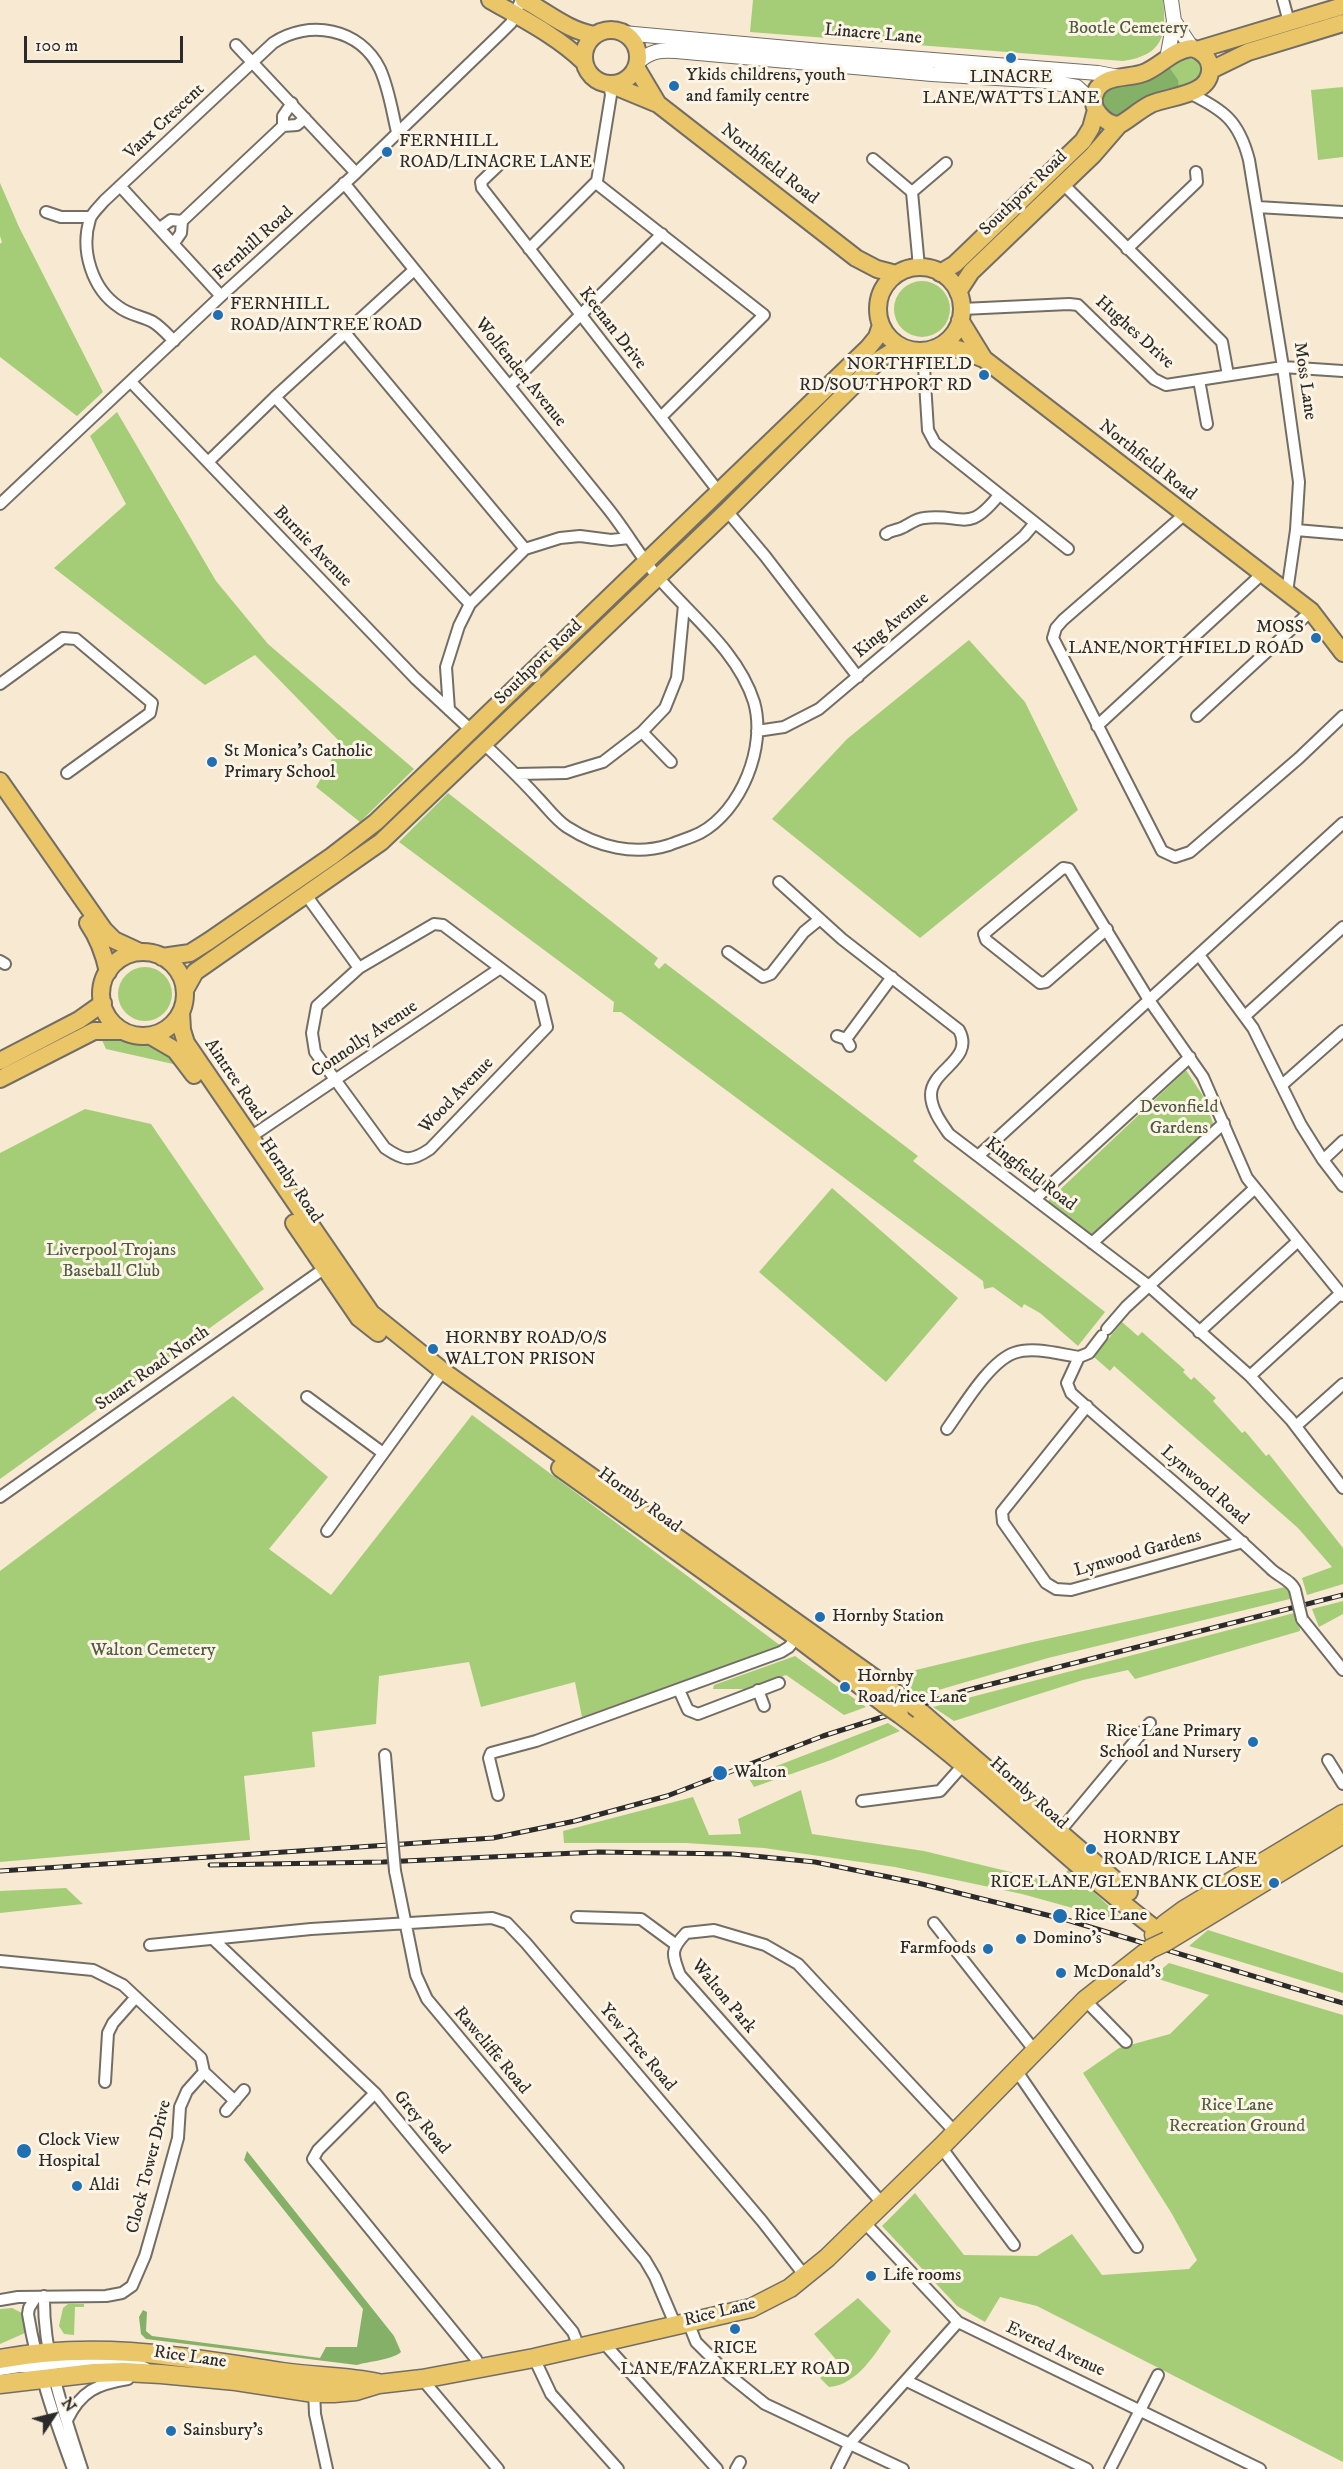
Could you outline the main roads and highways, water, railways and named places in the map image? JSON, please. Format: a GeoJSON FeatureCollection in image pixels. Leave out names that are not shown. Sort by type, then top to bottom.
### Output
{"type":"FeatureCollection","features":[{"type":"Feature","properties":{"kind":"highway","name":"Rice Lane"},"geometry":{"type":"LineString","coordinates":[[0,2384],[45,2365],[74,2349],[161,2353],[356,2391],[379,2384],[422,2379],[534,2358],[751,2308],[777,2296],[805,2276],[864,2223],[1084,2000],[1159,1939],[1343,1814]]}},
{"type":"Feature","properties":{"kind":"highway","name":"Rice Lane"},"geometry":{"type":"LineString","coordinates":[[1159,1939],[1343,1834]]}},
{"type":"Feature","properties":{"kind":"highway","name":"Rice Lane"},"geometry":{"type":"LineString","coordinates":[[0,2359],[94,2373],[161,2374],[236,2381],[315,2384]]}},
{"type":"Feature","properties":{"kind":"main road"},"geometry":{"type":"LineString","coordinates":[[490,0],[520,5],[583,33],[595,35],[609,30],[623,33],[634,43],[638,53],[637,64],[627,80],[610,85],[598,82],[591,77],[584,62],[520,5]]}},
{"type":"Feature","properties":{"kind":"main road"},"geometry":{"type":"LineString","coordinates":[[1194,49],[1343,6]]}},
{"type":"Feature","properties":{"kind":"main road","name":"Southport Road"},"geometry":{"type":"LineString","coordinates":[[960,307],[970,272],[1113,134],[1119,125],[1149,105],[1201,87],[1209,75],[1248,52],[1343,23]]}},
{"type":"Feature","properties":{"kind":"main road"},"geometry":{"type":"LineString","coordinates":[[584,62],[584,49],[595,35]]}},
{"type":"Feature","properties":{"kind":"main road","name":"Southport Road"},"geometry":{"type":"LineString","coordinates":[[940,273],[951,268],[963,257],[1083,141],[1091,128],[1099,87],[1119,77],[1142,74],[1181,49],[1194,49]]}},
{"type":"Feature","properties":{"kind":"main road"},"geometry":{"type":"LineString","coordinates":[[1194,49],[1205,56],[1209,75]]}},
{"type":"Feature","properties":{"kind":"main road","name":"Northfield Road"},"geometry":{"type":"LineString","coordinates":[[637,64],[658,104]]}},
{"type":"Feature","properties":{"kind":"main road","name":"Northfield Road"},"geometry":{"type":"LineString","coordinates":[[610,85],[658,104],[856,258],[877,269],[896,274]]}},
{"type":"Feature","properties":{"kind":"main road"},"geometry":{"type":"LineString","coordinates":[[1095,107],[1110,123],[1119,125]]}},
{"type":"Feature","properties":{"kind":"main road","name":"Northfield Road"},"geometry":{"type":"LineString","coordinates":[[856,258],[867,272],[879,300]]}},
{"type":"Feature","properties":{"kind":"main road"},"geometry":{"type":"LineString","coordinates":[[919,267],[940,273],[951,281],[960,307],[951,337],[929,350],[906,349],[891,340],[880,325],[879,300],[888,281],[896,274],[919,267]]}},
{"type":"Feature","properties":{"kind":"main road","name":"Northfield Road"},"geometry":{"type":"LineString","coordinates":[[960,307],[984,359]]}},
{"type":"Feature","properties":{"kind":"main road","name":"Southport Road"},"geometry":{"type":"LineString","coordinates":[[656,575],[719,492],[868,348],[877,338],[880,325]]}},
{"type":"Feature","properties":{"kind":"main road","name":"Southport Road"},"geometry":{"type":"LineString","coordinates":[[162,957],[190,953],[332,856],[376,822],[478,737],[727,511],[880,359],[892,351],[906,349]]}},
{"type":"Feature","properties":{"kind":"main road","name":"Northfield Road"},"geometry":{"type":"LineString","coordinates":[[929,350],[958,349],[984,359],[1311,611],[1343,653]]}},
{"type":"Feature","properties":{"kind":"main road","name":"Southport Road"},"geometry":{"type":"LineString","coordinates":[[185,990],[195,972],[381,842],[478,737]]}},
{"type":"Feature","properties":{"kind":"main road"},"geometry":{"type":"LineString","coordinates":[[0,781],[104,930],[114,940],[140,952],[162,957],[176,968],[185,990],[181,1012],[169,1028],[151,1036],[134,1035],[123,1031],[94,1031],[0,1079]]}},
{"type":"Feature","properties":{"kind":"main road"},"geometry":{"type":"LineString","coordinates":[[0,798],[97,935],[105,954],[108,972]]}},
{"type":"Feature","properties":{"kind":"main road"},"geometry":{"type":"LineString","coordinates":[[123,1031],[109,1018],[103,1003],[102,989],[108,972],[125,956],[140,952]]}},
{"type":"Feature","properties":{"kind":"main road"},"geometry":{"type":"LineString","coordinates":[[0,1061],[79,1020],[103,1003]]}},
{"type":"Feature","properties":{"kind":"main road","name":"Aintree Road"},"geometry":{"type":"LineString","coordinates":[[181,1012],[182,1030],[186,1043],[371,1313]]}},
{"type":"Feature","properties":{"kind":"main road","name":"Hornby Road"},"geometry":{"type":"LineString","coordinates":[[151,1036],[175,1050],[184,1060],[360,1318],[800,1633],[903,1698],[1055,1837],[1159,1939]]}},
{"type":"Feature","properties":{"kind":"main road","name":"Hornby Road"},"geometry":{"type":"LineString","coordinates":[[371,1313],[440,1376]]}},
{"type":"Feature","properties":{"kind":"main road","name":"Hornby Road"},"geometry":{"type":"LineString","coordinates":[[800,1633],[884,1704],[1055,1837]]}},
{"type":"Feature","properties":{"kind":"railway"},"geometry":{"type":"LineString","coordinates":[[0,1871],[493,1838],[575,1821],[667,1796],[823,1736],[964,1691],[1343,1595]]}},
{"type":"Feature","properties":{"kind":"railway"},"geometry":{"type":"LineString","coordinates":[[210,1865],[383,1862],[598,1852],[733,1854],[815,1862],[918,1883],[1067,1920],[1343,2003]]}},
{"type":"Feature","properties":{"kind":"place","name":"LINACRE LANE/WATTS LANE"},"geometry":{"type":"Point","coordinates":[1011,58]}},
{"type":"Feature","properties":{"kind":"place","name":"Ykids childrens, youth and family centre"},"geometry":{"type":"Point","coordinates":[674,86]}},
{"type":"Feature","properties":{"kind":"place","name":"FERNHILL ROAD/LINACRE LANE"},"geometry":{"type":"Point","coordinates":[387,152]}},
{"type":"Feature","properties":{"kind":"place","name":"FERNHILL ROAD/AINTREE ROAD"},"geometry":{"type":"Point","coordinates":[218,315]}},
{"type":"Feature","properties":{"kind":"place","name":"NORTHFIELD RD/SOUTHPORT RD"},"geometry":{"type":"Point","coordinates":[984,375]}},
{"type":"Feature","properties":{"kind":"place","name":"MOSS LANE/NORTHFIELD ROAD"},"geometry":{"type":"Point","coordinates":[1316,638]}},
{"type":"Feature","properties":{"kind":"place","name":"St Monica's Catholic Primary School"},"geometry":{"type":"Point","coordinates":[212,762]}},
{"type":"Feature","properties":{"kind":"place","name":"HORNBY ROAD/O/S WALTON PRISON"},"geometry":{"type":"Point","coordinates":[433,1349]}},
{"type":"Feature","properties":{"kind":"place","name":"Hornby Station"},"geometry":{"type":"Point","coordinates":[820,1617]}},
{"type":"Feature","properties":{"kind":"place","name":"Hornby Road/rice Lane"},"geometry":{"type":"Point","coordinates":[845,1687]}},
{"type":"Feature","properties":{"kind":"place","name":"Rice Lane Primary School and Nursery"},"geometry":{"type":"Point","coordinates":[1253,1742]}},
{"type":"Feature","properties":{"kind":"place","name":"Walton"},"geometry":{"type":"Point","coordinates":[720,1773]}},
{"type":"Feature","properties":{"kind":"place","name":"HORNBY ROAD/RICE LANE"},"geometry":{"type":"Point","coordinates":[1091,1849]}},
{"type":"Feature","properties":{"kind":"place","name":"RICE LANE/GLENBANK CLOSE"},"geometry":{"type":"Point","coordinates":[1274,1883]}},
{"type":"Feature","properties":{"kind":"place","name":"Rice Lane"},"geometry":{"type":"Point","coordinates":[1060,1916]}},
{"type":"Feature","properties":{"kind":"place","name":"Domino's"},"geometry":{"type":"Point","coordinates":[1021,1939]}},
{"type":"Feature","properties":{"kind":"place","name":"Farmfoods"},"geometry":{"type":"Point","coordinates":[988,1949]}},
{"type":"Feature","properties":{"kind":"place","name":"McDonald's"},"geometry":{"type":"Point","coordinates":[1061,1973]}},
{"type":"Feature","properties":{"kind":"place","name":"Clock View Hospital"},"geometry":{"type":"Point","coordinates":[24,2151]}},
{"type":"Feature","properties":{"kind":"place","name":"Aldi"},"geometry":{"type":"Point","coordinates":[77,2186]}},
{"type":"Feature","properties":{"kind":"place","name":"Life rooms"},"geometry":{"type":"Point","coordinates":[871,2276]}},
{"type":"Feature","properties":{"kind":"place","name":"RICE LANE/FAZAKERLEY ROAD"},"geometry":{"type":"Point","coordinates":[735,2329]}},
{"type":"Feature","properties":{"kind":"place","name":"Sainsbury's"},"geometry":{"type":"Point","coordinates":[171,2431]}},
{"type":"Feature","properties":{"kind":"park label","name":"Bootle Cemetery"},"geometry":{"type":"Point","coordinates":[1128,29]}},
{"type":"Feature","properties":{"kind":"park label","name":"Devonfield Gardens"},"geometry":{"type":"Point","coordinates":[1179,1118]}},
{"type":"Feature","properties":{"kind":"park label","name":"Liverpool Trojans Baseball Club"},"geometry":{"type":"Point","coordinates":[111,1261]}},
{"type":"Feature","properties":{"kind":"park label","name":"Walton Cemetery"},"geometry":{"type":"Point","coordinates":[153,1651]}},
{"type":"Feature","properties":{"kind":"park label","name":"Rice Lane Recreation Ground"},"geometry":{"type":"Point","coordinates":[1237,2116]}}]}
